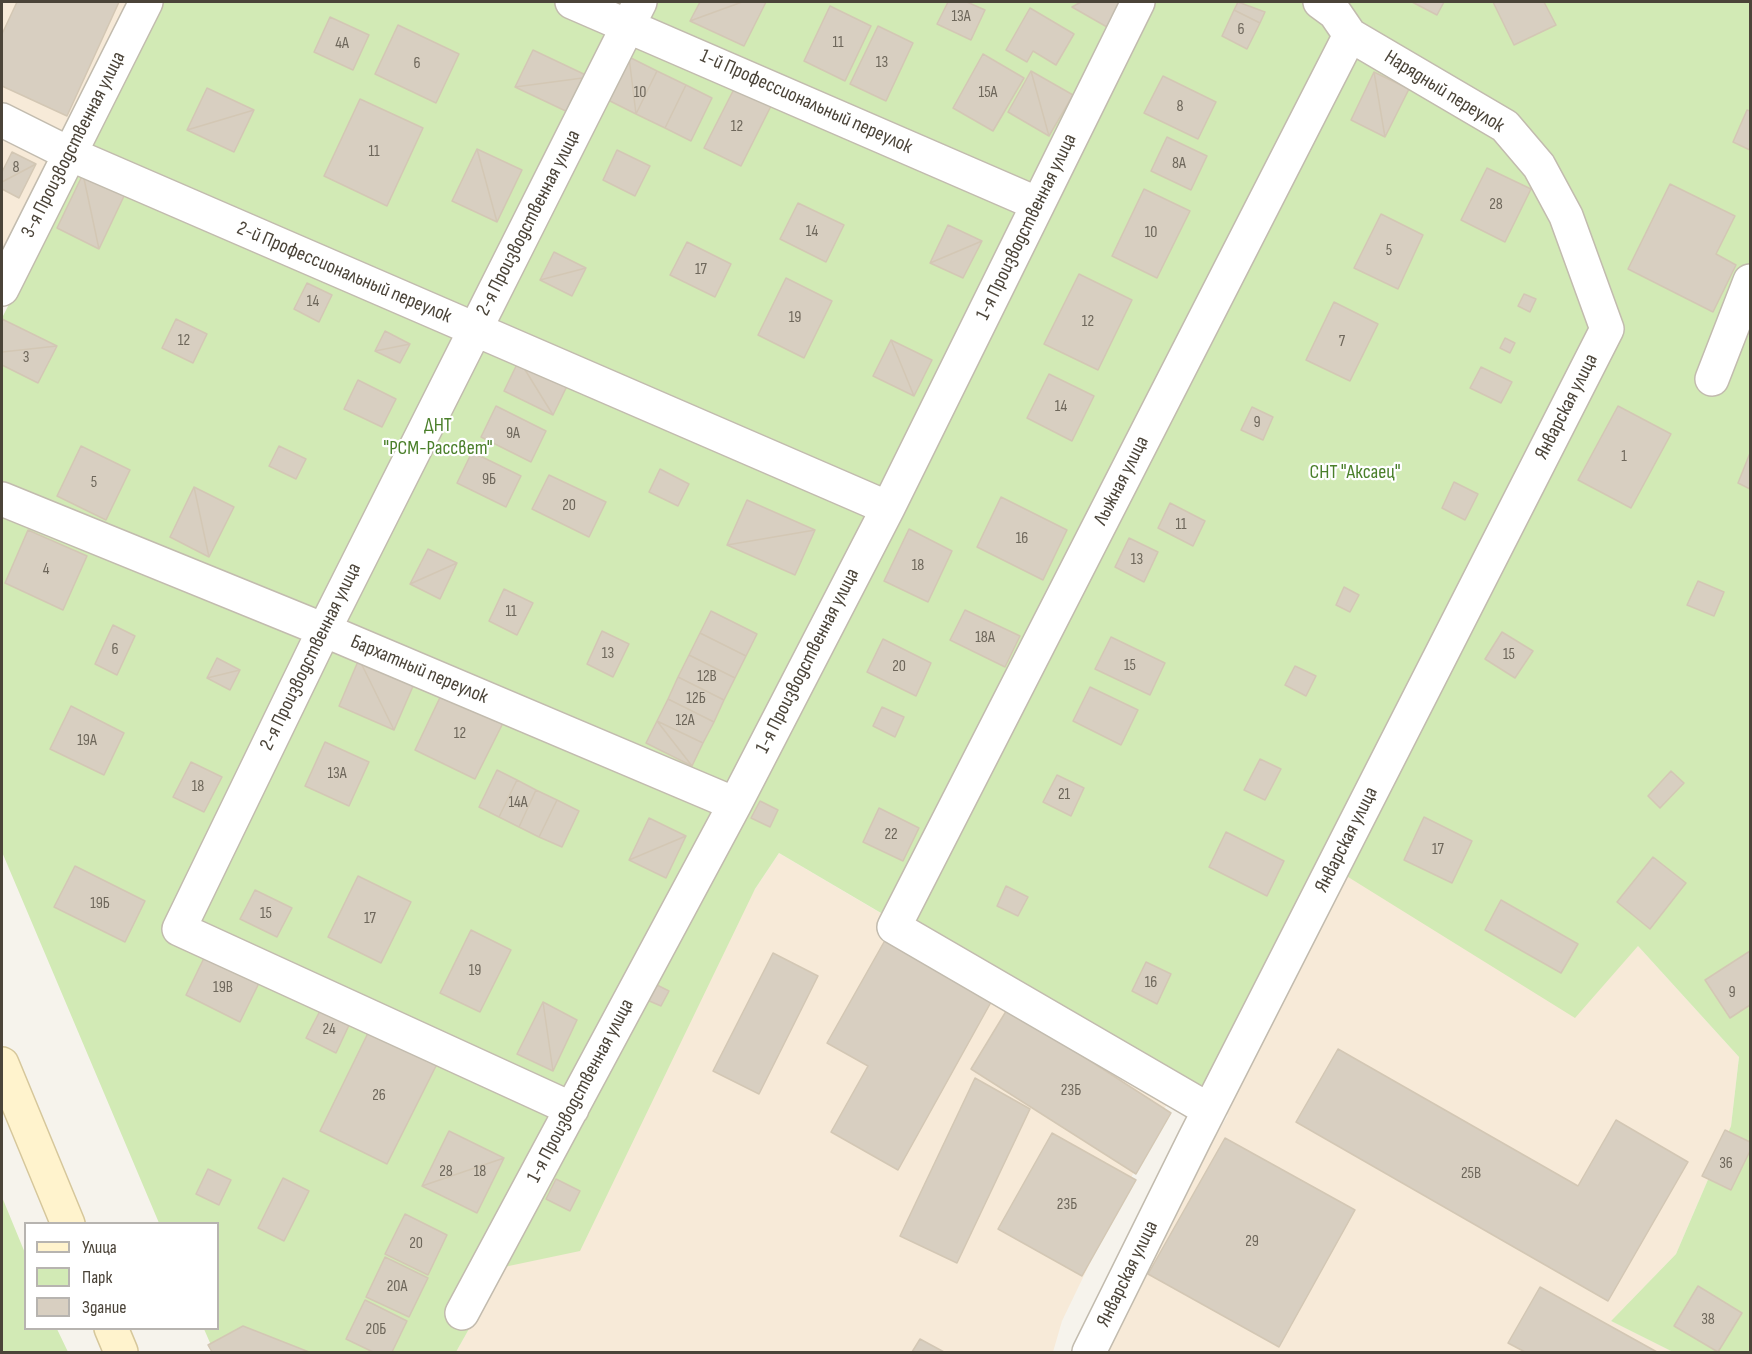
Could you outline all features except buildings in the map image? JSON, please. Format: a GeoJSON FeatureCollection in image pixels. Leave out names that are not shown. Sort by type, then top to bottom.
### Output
{"type":"FeatureCollection","features":[{"type":"Feature","properties":{"kind":"main road"},"geometry":{"type":"LineString","coordinates":[[2,1064],[67,1222]]}},
{"type":"Feature","properties":{"kind":"main road"},"geometry":{"type":"LineString","coordinates":[[111,1330],[121,1353]]}},
{"type":"Feature","properties":{"kind":"street","name":"3-я Производственная улица"},"geometry":{"type":"LineString","coordinates":[[2,289],[146,2]]}},
{"type":"Feature","properties":{"kind":"street","name":"1-й Профессиональный переулок"},"geometry":{"type":"LineString","coordinates":[[572,2],[634,13],[1038,204]]}},
{"type":"Feature","properties":{"kind":"street","name":"1-я Производственная улица"},"geometry":{"type":"LineString","coordinates":[[462,1313],[735,804],[888,507],[1138,2]]}},
{"type":"Feature","properties":{"kind":"street","name":"2-я Производственная улица"},"geometry":{"type":"LineString","coordinates":[[572,1109],[179,929],[324,630],[634,13]]}},
{"type":"Feature","properties":{"kind":"street","name":"Нарядный переулок"},"geometry":{"type":"LineString","coordinates":[[1337,13],[1505,126],[1539,166],[1566,216],[1607,329]]}},
{"type":"Feature","properties":{"kind":"street","name":"Лыжная улица"},"geometry":{"type":"LineString","coordinates":[[1209,1110],[894,927],[1337,13]]}},
{"type":"Feature","properties":{"kind":"street","name":"2-й Профессиональный переулок"},"geometry":{"type":"LineString","coordinates":[[2,120],[70,154],[888,507]]}},
{"type":"Feature","properties":{"kind":"street"},"geometry":{"type":"LineString","coordinates":[[1712,379],[1750,281]]}},
{"type":"Feature","properties":{"kind":"street","name":"Январская улица"},"geometry":{"type":"LineString","coordinates":[[1089,1353],[1209,1110],[1607,329]]}},
{"type":"Feature","properties":{"kind":"street","name":"Бархатный переулок"},"geometry":{"type":"LineString","coordinates":[[2,499],[324,630],[735,804]]}},
{"type":"Feature","properties":{"kind":"shaded area"},"geometry":{"type":"Polygon","coordinates":[[[2,2],[129,2],[2,256],[2,2]]]}},
{"type":"Feature","properties":{"kind":"shaded area"},"geometry":{"type":"Polygon","coordinates":[[[779,853],[1175,1087],[1062,1321],[1053,1352],[456,1352],[504,1267],[779,853]]]}},
{"type":"Feature","properties":{"kind":"shaded area"},"geometry":{"type":"Polygon","coordinates":[[[1334,855],[1638,946],[1739,1057],[1731,1126],[1676,1254],[1611,1321],[1673,1352],[1089,1352],[1228,1115],[1209,1106],[1334,855]]]}},
{"type":"Feature","properties":{"kind":"green space"},"geometry":{"type":"Polygon","coordinates":[[[161,2],[1750,2],[1750,1352],[1673,1352],[1611,1321],[1676,1254],[1731,1126],[1739,1057],[1638,946],[1575,1018],[1332,867],[1209,1106],[779,853],[755,889],[580,1251],[504,1267],[456,1352],[214,1352],[204,1330],[219,1330],[219,1222],[159,1222],[2,852],[2,318],[161,2]]]}},
{"type":"Feature","properties":{"kind":"green space"},"geometry":{"type":"Polygon","coordinates":[[[2,1197],[24,1251],[24,1330],[57,1330],[68,1352],[2,1352],[2,1197]]]}},
{"type":"Feature","properties":{"kind":"park label","name":"ДНТ \"РСМ-Рассвет\""},"geometry":{"type":"Point","coordinates":[438,438]}},
{"type":"Feature","properties":{"kind":"park label","name":"СНТ \"Аксаец\""},"geometry":{"type":"Point","coordinates":[1355,473]}}]}
